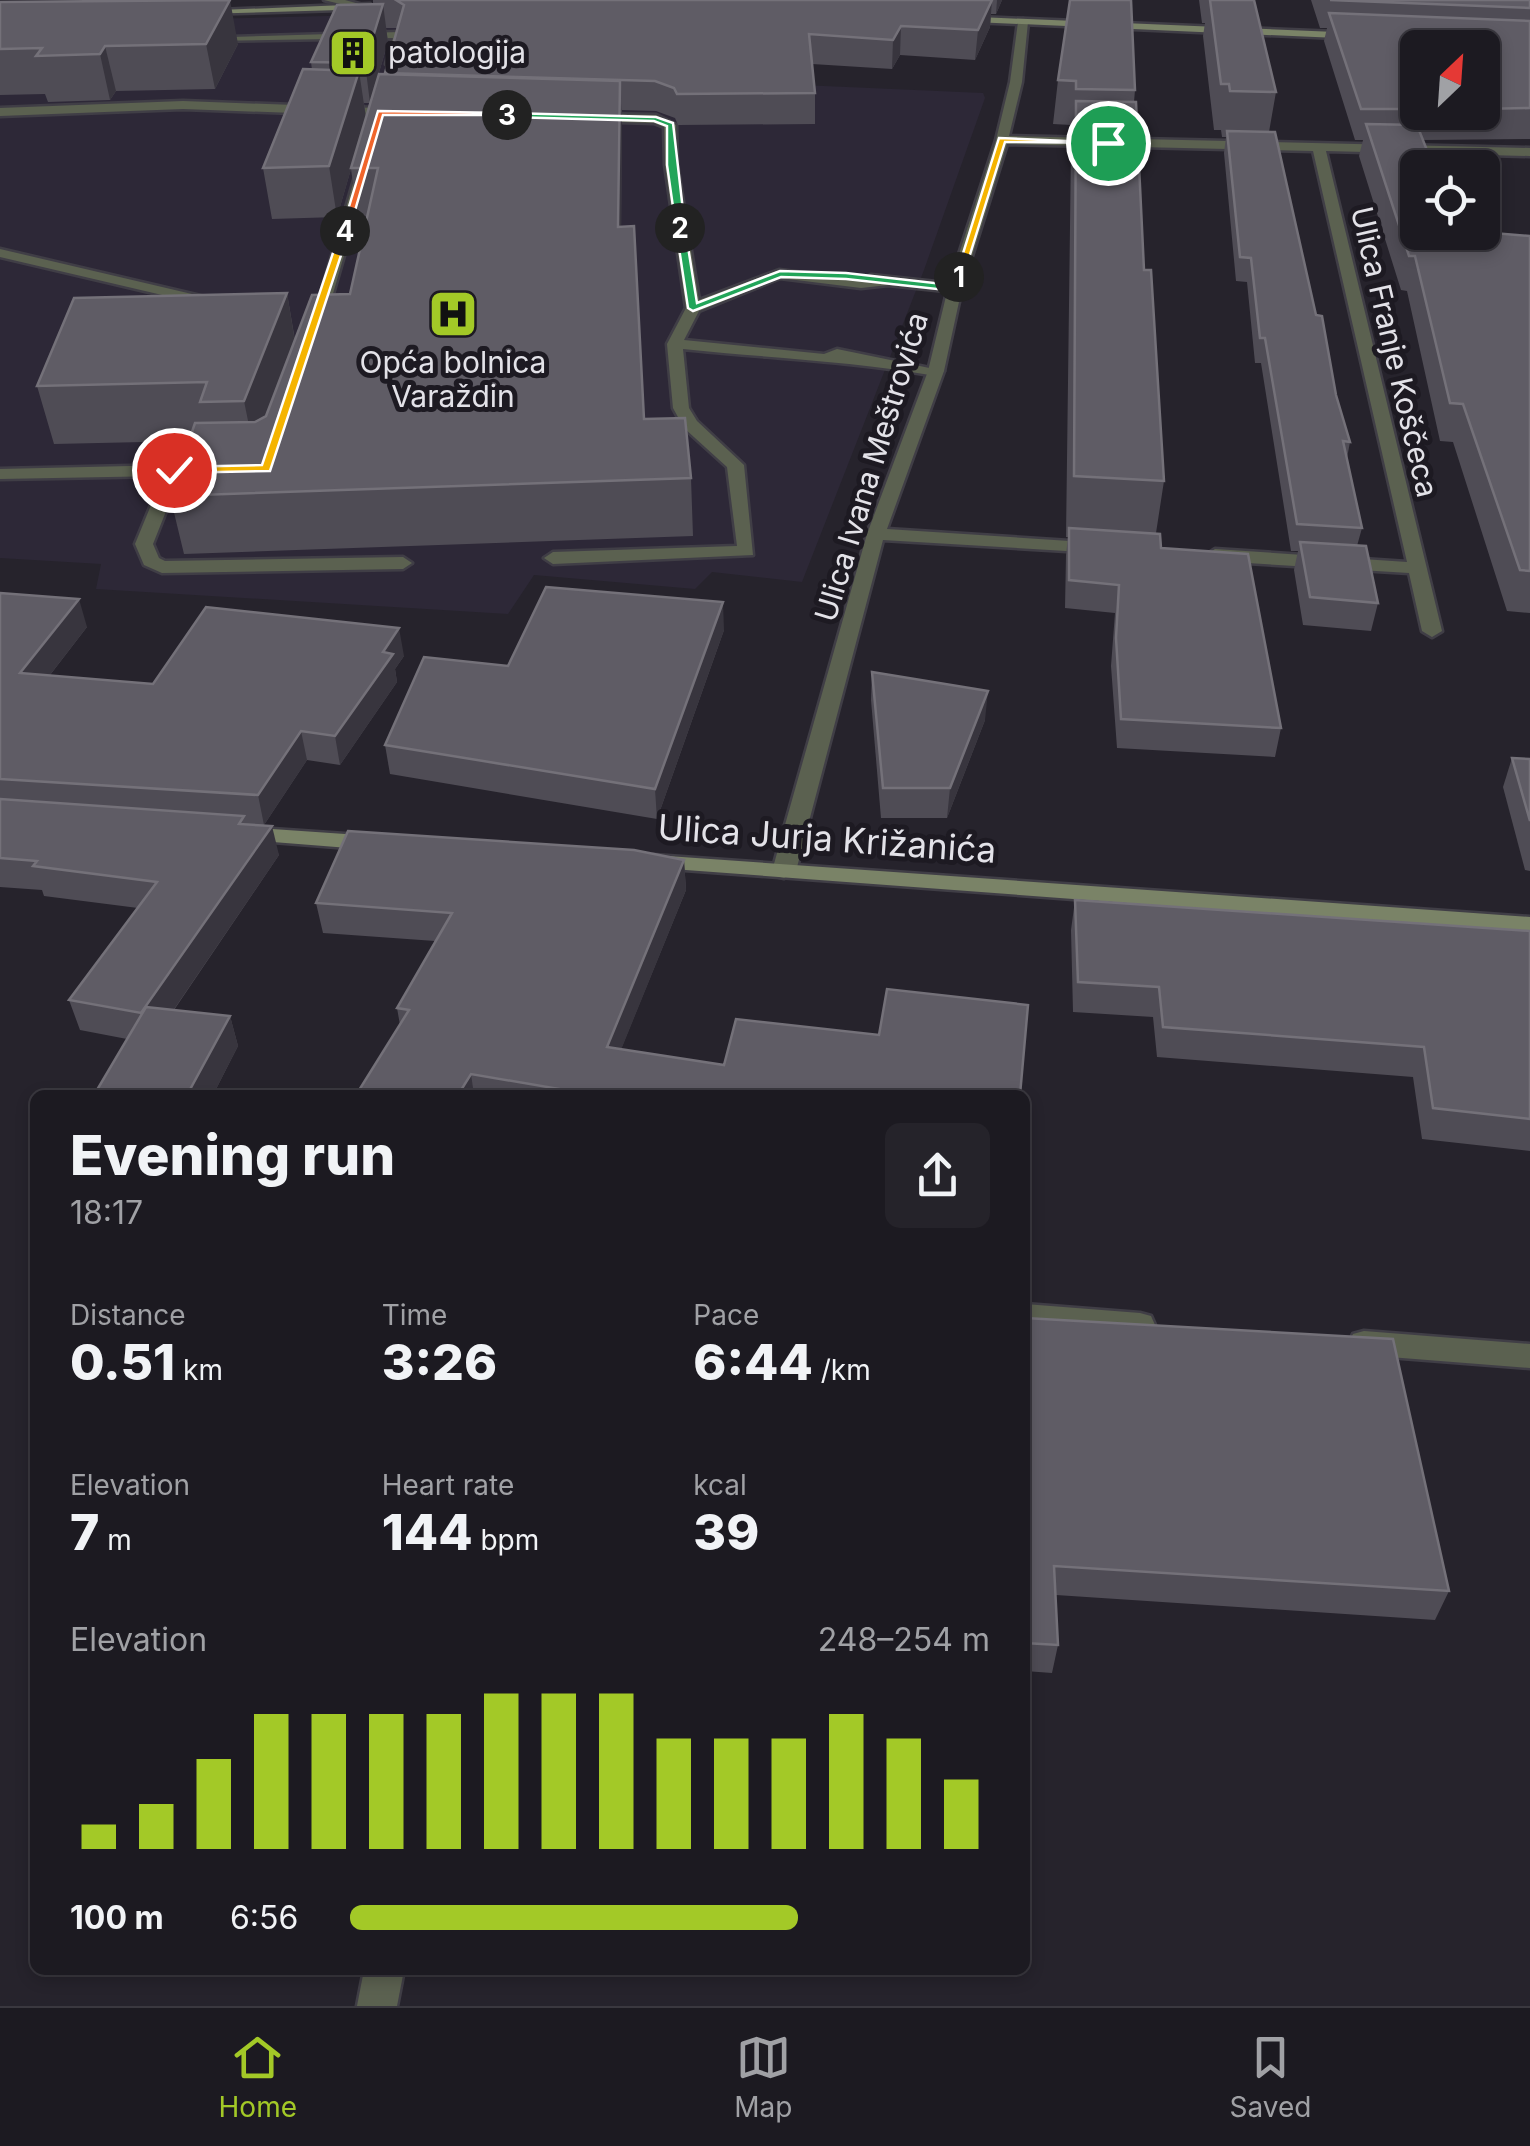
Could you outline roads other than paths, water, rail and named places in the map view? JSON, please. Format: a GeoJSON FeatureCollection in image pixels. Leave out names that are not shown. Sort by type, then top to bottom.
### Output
{"type":"FeatureCollection","features":[{"type":"Feature","properties":{"kind":"main road"},"geometry":{"type":"LineString","coordinates":[[180,11],[385,7]]}},
{"type":"Feature","properties":{"kind":"main road"},"geometry":{"type":"LineString","coordinates":[[938,18],[1380,36]]}},
{"type":"Feature","properties":{"kind":"main road"},"geometry":{"type":"LineString","coordinates":[[215,832],[391,844]]}},
{"type":"Feature","properties":{"kind":"main road","name":"Ulica Jurja Križanića"},"geometry":{"type":"LineString","coordinates":[[626,860],[1530,926]]}},
{"type":"Feature","properties":{"kind":"street"},"geometry":{"type":"LineString","coordinates":[[328,0],[365,8]]}},
{"type":"Feature","properties":{"kind":"street"},"geometry":{"type":"LineString","coordinates":[[1100,24],[1102,10]]}},
{"type":"Feature","properties":{"kind":"street","name":"Ulica Ivana Meštrovića"},"geometry":{"type":"LineString","coordinates":[[784,871],[876,534],[936,371],[955,288],[1002,140],[1016,82],[1023,22]]}},
{"type":"Feature","properties":{"kind":"street"},"geometry":{"type":"LineString","coordinates":[[186,38],[400,35],[388,81]]}},
{"type":"Feature","properties":{"kind":"street"},"geometry":{"type":"LineString","coordinates":[[375,130],[384,97]]}},
{"type":"Feature","properties":{"kind":"street"},"geometry":{"type":"LineString","coordinates":[[0,112],[183,105],[420,114]]}},
{"type":"Feature","properties":{"kind":"street"},"geometry":{"type":"LineString","coordinates":[[553,558],[748,551],[735,464],[685,417],[675,344],[693,308],[671,165],[670,125],[656,119],[577,117]]}},
{"type":"Feature","properties":{"kind":"street"},"geometry":{"type":"LineString","coordinates":[[1002,140],[1530,152]]}},
{"type":"Feature","properties":{"kind":"street"},"geometry":{"type":"LineString","coordinates":[[308,350],[370,148]]}},
{"type":"Feature","properties":{"kind":"street","name":"Ulica Franje Koščeca"},"geometry":{"type":"LineString","coordinates":[[1319,148],[1432,630]]}},
{"type":"Feature","properties":{"kind":"street"},"geometry":{"type":"LineString","coordinates":[[0,253],[223,306]]}},
{"type":"Feature","properties":{"kind":"street"},"geometry":{"type":"LineString","coordinates":[[693,308],[780,274],[860,284],[955,288]]}},
{"type":"Feature","properties":{"kind":"street"},"geometry":{"type":"LineString","coordinates":[[297,323],[316,328]]}},
{"type":"Feature","properties":{"kind":"street"},"geometry":{"type":"LineString","coordinates":[[675,344],[809,358],[852,357],[936,371]]}},
{"type":"Feature","properties":{"kind":"street"},"geometry":{"type":"LineString","coordinates":[[0,474],[225,469]]}},
{"type":"Feature","properties":{"kind":"street"},"geometry":{"type":"LineString","coordinates":[[174,470],[144,544],[151,561],[162,567],[179,570],[403,563]]}},
{"type":"Feature","properties":{"kind":"street"},"geometry":{"type":"LineString","coordinates":[[876,534],[1126,550]]}},
{"type":"Feature","properties":{"kind":"street"},"geometry":{"type":"LineString","coordinates":[[1203,554],[1415,568]]}},
{"type":"Feature","properties":{"kind":"street"},"geometry":{"type":"LineString","coordinates":[[1030,1316],[1161,1327]]}},
{"type":"Feature","properties":{"kind":"street"},"geometry":{"type":"LineString","coordinates":[[1336,1341],[1530,1356]]}},
{"type":"Feature","properties":{"kind":"street"},"geometry":{"type":"LineString","coordinates":[[377,2006],[383,1975]]}},
{"type":"Feature","properties":{"kind":"place","name":"patologija"},"geometry":{"type":"Point","coordinates":[353,53]}},
{"type":"Feature","properties":{"kind":"place","name":"Opća bolnica Varaždin"},"geometry":{"type":"Point","coordinates":[453,314]}}]}
